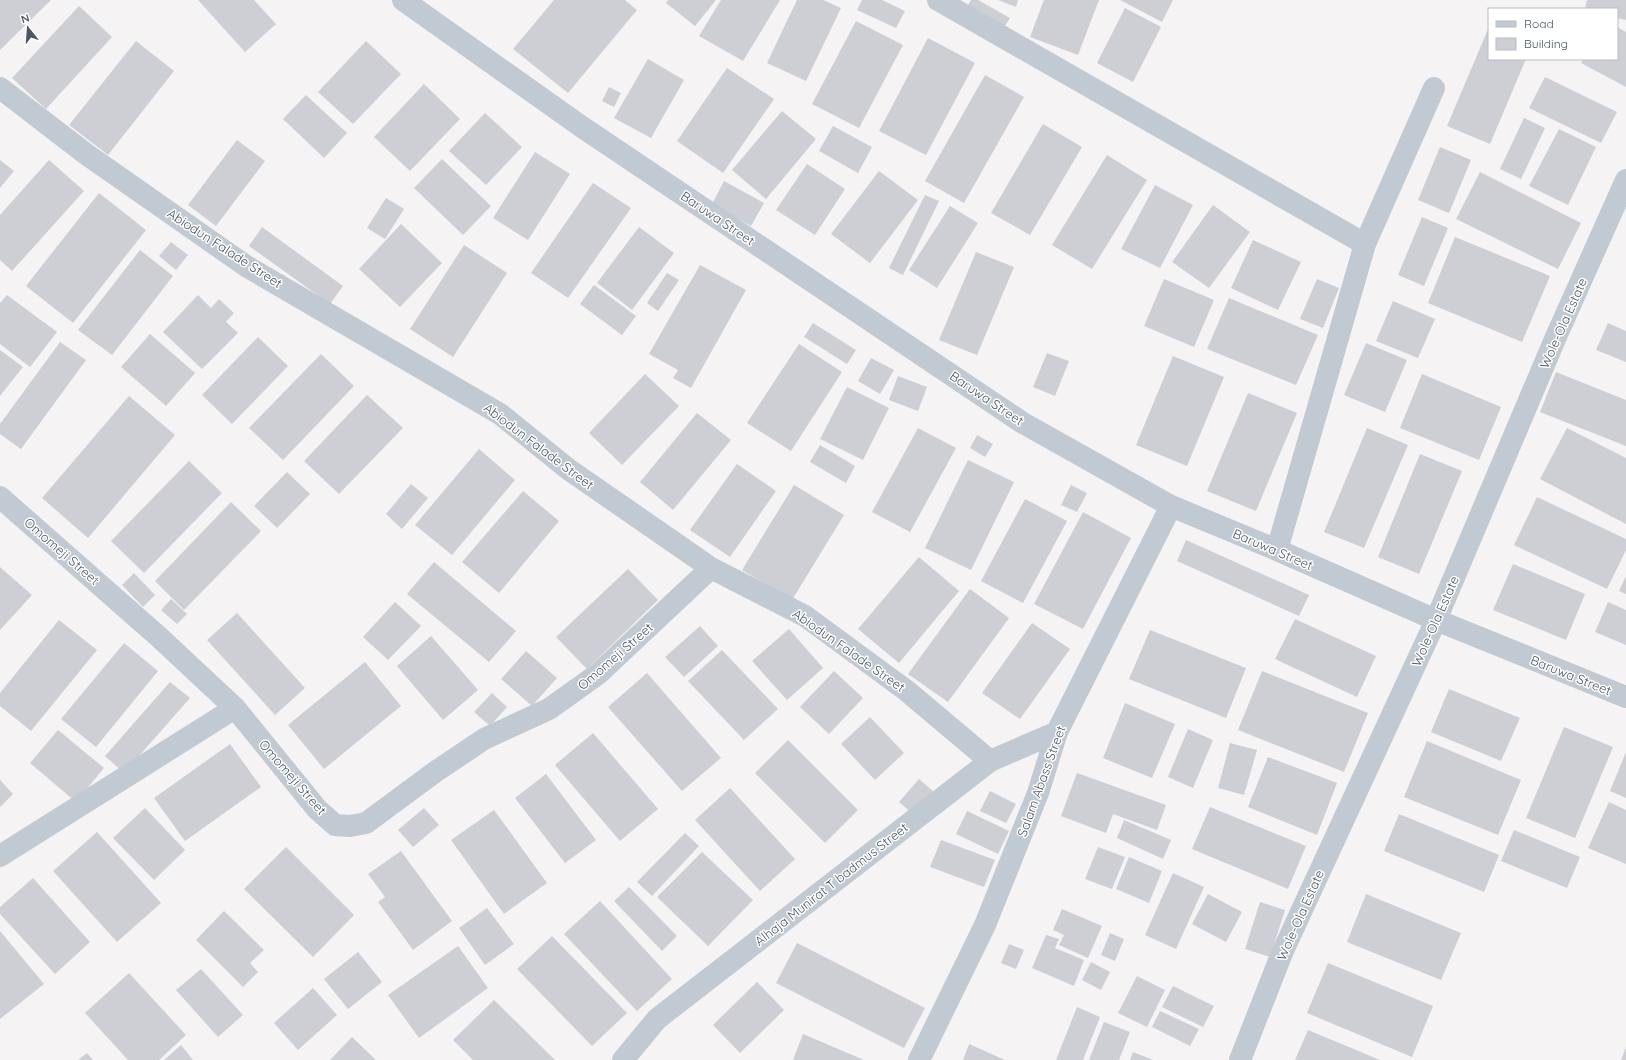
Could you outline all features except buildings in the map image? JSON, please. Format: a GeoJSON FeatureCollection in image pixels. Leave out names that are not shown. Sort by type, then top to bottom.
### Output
{"type":"FeatureCollection","features":[{"type":"Feature","properties":{"kind":"street","name":"Baruwa Street"},"geometry":{"type":"LineString","coordinates":[[403,0],[582,127],[1023,423],[1171,506],[1277,550],[1436,620],[1626,697]]}},
{"type":"Feature","properties":{"kind":"street"},"geometry":{"type":"LineString","coordinates":[[938,0],[1364,244]]}},
{"type":"Feature","properties":{"kind":"street","name":"Abiodun Falade Street"},"geometry":{"type":"LineString","coordinates":[[0,88],[86,154],[246,266],[500,414],[568,469],[711,568],[805,616],[906,691],[990,761]]}},
{"type":"Feature","properties":{"kind":"street"},"geometry":{"type":"LineString","coordinates":[[1277,550],[1364,244],[1434,88]]}},
{"type":"Feature","properties":{"kind":"street","name":"Wole-Ola Estate"},"geometry":{"type":"LineString","coordinates":[[1240,1060],[1282,953],[1436,620],[1555,339],[1626,180]]}},
{"type":"Feature","properties":{"kind":"street","name":"Omomeji Street"},"geometry":{"type":"LineString","coordinates":[[0,497],[159,637],[235,708],[317,809],[335,825],[350,826],[366,823],[435,772],[484,739],[549,709],[598,674],[711,568]]}},
{"type":"Feature","properties":{"kind":"street","name":"Salam Abass Street"},"geometry":{"type":"LineString","coordinates":[[919,1060],[985,925],[1038,793],[1057,732],[1171,506]]}},
{"type":"Feature","properties":{"kind":"street"},"geometry":{"type":"LineString","coordinates":[[0,856],[235,708]]}},
{"type":"Feature","properties":{"kind":"street","name":"Alhaja Munirat T badmus Street"},"geometry":{"type":"LineString","coordinates":[[623,1060],[657,1019],[990,761],[1057,732]]}}]}
